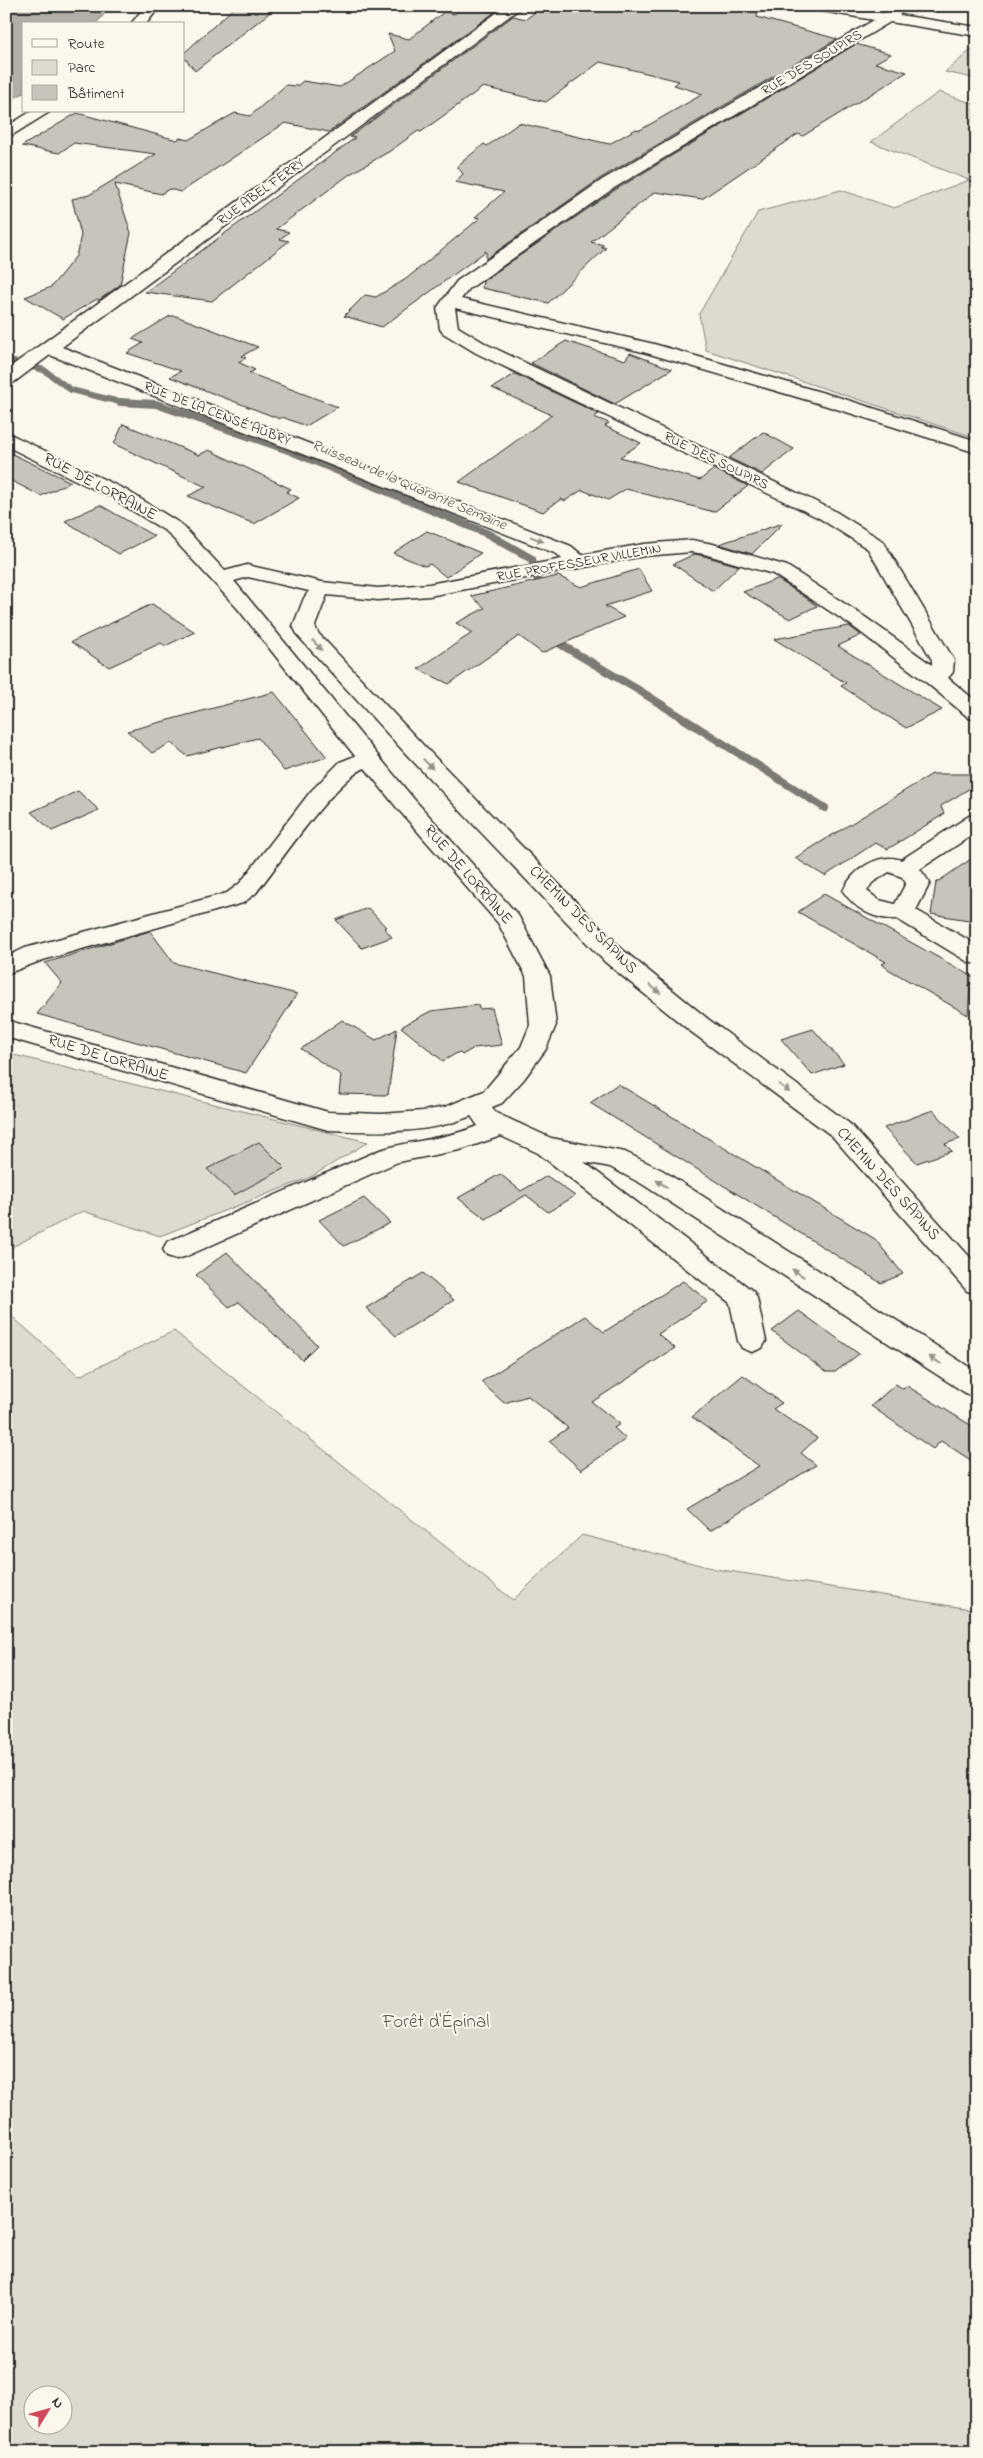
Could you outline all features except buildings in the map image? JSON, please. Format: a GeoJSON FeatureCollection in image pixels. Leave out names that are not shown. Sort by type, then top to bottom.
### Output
{"type":"FeatureCollection","features":[{"type":"Feature","properties":{"kind":"street"},"geometry":{"type":"LineString","coordinates":[[140,22],[153,6]]}},
{"type":"Feature","properties":{"kind":"street","name":"RUE ABEL FERRY"},"geometry":{"type":"LineString","coordinates":[[6,379],[516,6]]}},
{"type":"Feature","properties":{"kind":"street"},"geometry":{"type":"LineString","coordinates":[[816,6],[894,12],[977,32]]}},
{"type":"Feature","properties":{"kind":"street","name":"RUE DES SOUPIRS"},"geometry":{"type":"LineString","coordinates":[[894,12],[608,184],[463,285],[446,308],[449,329],[482,350],[826,514],[876,545],[943,660],[938,675]]}},
{"type":"Feature","properties":{"kind":"street"},"geometry":{"type":"LineString","coordinates":[[6,134],[41,112]]}},
{"type":"Feature","properties":{"kind":"street"},"geometry":{"type":"LineString","coordinates":[[450,302],[648,348],[831,401],[977,447]]}},
{"type":"Feature","properties":{"kind":"street","name":"RUE DE LA CENSÉ AUBRY"},"geometry":{"type":"LineString","coordinates":[[48,348],[564,550],[578,562]]}},
{"type":"Feature","properties":{"kind":"street","name":"RUE DE LORRAINE"},"geometry":{"type":"LineString","coordinates":[[6,438],[144,507],[174,528],[245,605],[369,759],[509,920],[538,976],[543,1026],[533,1049],[515,1073],[493,1097],[478,1105],[450,1115],[423,1120],[381,1123],[328,1121],[6,1028]]}},
{"type":"Feature","properties":{"kind":"street","name":"RUE PROFESSEUR VILLEMIN"},"geometry":{"type":"LineString","coordinates":[[220,579],[247,571],[322,588],[378,594],[429,590],[644,550],[692,546],[706,548],[780,570],[938,675]]}},
{"type":"Feature","properties":{"kind":"street","name":"CHEMIN DES SAPINS"},"geometry":{"type":"LineString","coordinates":[[322,588],[314,598],[304,626],[309,636],[416,751],[614,956],[699,1025],[841,1130],[977,1284]]}},
{"type":"Feature","properties":{"kind":"street"},"geometry":{"type":"LineString","coordinates":[[938,675],[962,679],[977,691]]}},
{"type":"Feature","properties":{"kind":"street"},"geometry":{"type":"LineString","coordinates":[[938,675],[977,713]]}},
{"type":"Feature","properties":{"kind":"street"},"geometry":{"type":"LineString","coordinates":[[6,966],[34,954],[235,898],[248,888],[330,784],[348,767],[369,759]]}},
{"type":"Feature","properties":{"kind":"street"},"geometry":{"type":"LineString","coordinates":[[904,869],[977,821]]}},
{"type":"Feature","properties":{"kind":"street"},"geometry":{"type":"LineString","coordinates":[[902,912],[918,883],[916,877],[904,869],[889,864],[880,867],[856,886],[855,891],[858,897],[884,912],[902,912],[977,956]]}},
{"type":"Feature","properties":{"kind":"street"},"geometry":{"type":"LineString","coordinates":[[478,1105],[486,1119],[545,1146],[616,1159],[652,1177],[977,1386]]}},
{"type":"Feature","properties":{"kind":"street"},"geometry":{"type":"LineString","coordinates":[[177,1250],[389,1156],[408,1149],[486,1134],[499,1126]]}},
{"type":"Feature","properties":{"kind":"street"},"geometry":{"type":"LineString","coordinates":[[545,1146],[743,1298],[752,1341]]}},
{"type":"Feature","properties":{"kind":"green space"},"geometry":{"type":"Polygon","coordinates":[[[977,45],[977,79],[945,72],[977,45]]]}},
{"type":"Feature","properties":{"kind":"green space"},"geometry":{"type":"Polygon","coordinates":[[[939,92],[977,105],[977,438],[706,350],[699,314],[758,212],[841,190],[894,208],[969,180],[871,142],[939,92]]]}},
{"type":"Feature","properties":{"kind":"green space"},"geometry":{"type":"Polygon","coordinates":[[[6,1053],[368,1142],[311,1177],[160,1236],[83,1211],[6,1250],[6,1053]]]}},
{"type":"Feature","properties":{"kind":"green space","name":"Forêt d'Épinal"},"geometry":{"type":"Polygon","coordinates":[[[6,1311],[79,1376],[174,1331],[513,1600],[582,1535],[716,1569],[977,1610],[977,2452],[6,2452],[6,1311]]]}},
{"type":"Feature","properties":{"kind":"shaded area"},"geometry":{"type":"Polygon","coordinates":[[[6,6],[111,6],[98,22],[22,22],[22,94],[6,102],[6,6]]]}},
{"type":"Feature","properties":{"kind":"waterway","name":"Ruisseau de la Quarante Semaine"},"geometry":{"type":"LineString","coordinates":[[6,357],[10,361],[44,370],[71,390],[120,402]]}},
{"type":"Feature","properties":{"kind":"waterway","name":"Ruisseau de la Quarante Semaine"},"geometry":{"type":"LineString","coordinates":[[120,402],[143,403]]}},
{"type":"Feature","properties":{"kind":"waterway","name":"Ruisseau de la Quarante Semaine"},"geometry":{"type":"LineString","coordinates":[[120,402],[156,404],[291,451],[488,534],[532,559],[541,592]]}},
{"type":"Feature","properties":{"kind":"waterway","name":"Ruisseau de la Quarante Semaine"},"geometry":{"type":"LineString","coordinates":[[553,635],[555,641],[640,691],[825,808]]}}]}
